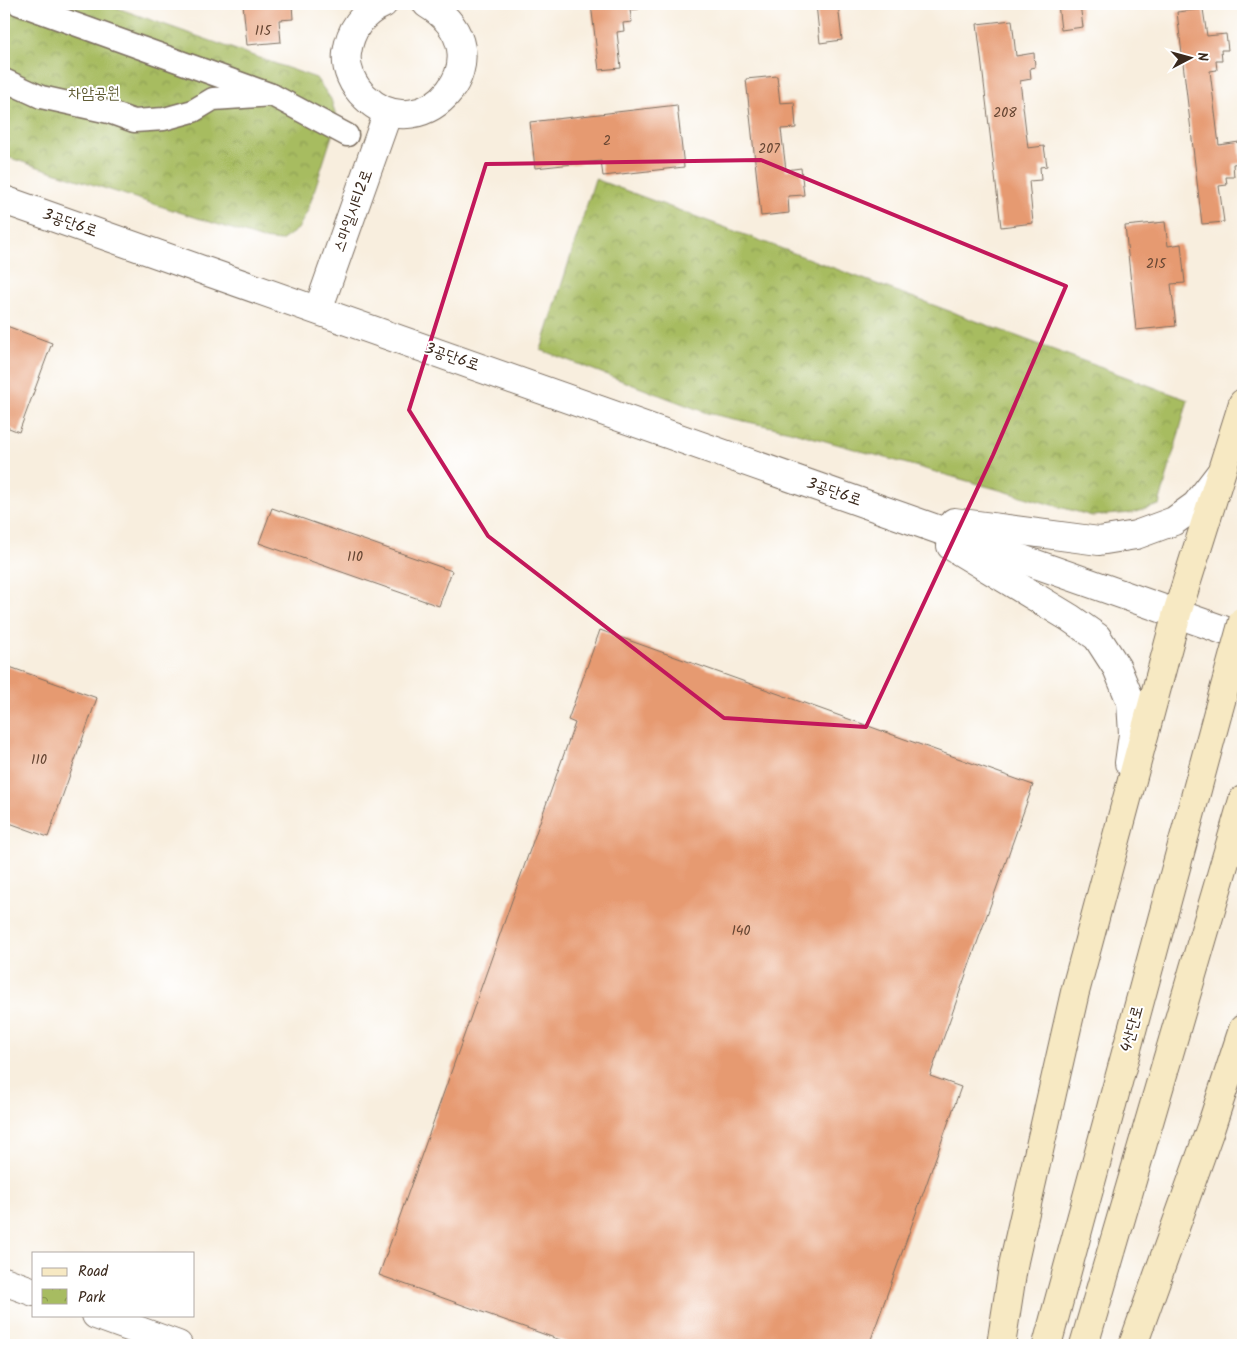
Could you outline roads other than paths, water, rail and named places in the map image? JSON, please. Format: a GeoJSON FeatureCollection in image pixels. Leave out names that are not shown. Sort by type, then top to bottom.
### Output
{"type":"FeatureCollection","features":[{"type":"Feature","properties":{"kind":"main road"},"geometry":{"type":"LineString","coordinates":[[1001,1345],[1020,1232],[1075,992],[1177,613],[1243,403]]}},
{"type":"Feature","properties":{"kind":"main road","name":"4산단로"},"geometry":{"type":"LineString","coordinates":[[1047,1345],[1243,622]]}},
{"type":"Feature","properties":{"kind":"main road"},"geometry":{"type":"LineString","coordinates":[[1084,1345],[1243,800]]}},
{"type":"Feature","properties":{"kind":"main road"},"geometry":{"type":"LineString","coordinates":[[1133,1345],[1211,1127],[1243,1028]]}},
{"type":"Feature","properties":{"kind":"street"},"geometry":{"type":"LineString","coordinates":[[19,4],[272,96],[347,135]]}},
{"type":"Feature","properties":{"kind":"street"},"geometry":{"type":"LineString","coordinates":[[383,4],[373,8],[359,21],[350,37],[347,56],[350,74],[358,91],[372,104],[388,112],[408,114],[426,110],[442,100],[454,85],[461,67],[461,48],[455,30],[443,14],[427,4]]}},
{"type":"Feature","properties":{"kind":"street"},"geometry":{"type":"LineString","coordinates":[[4,80],[41,97],[109,112],[134,121],[164,119],[193,110],[213,99],[272,96]]}},
{"type":"Feature","properties":{"kind":"street","name":"스마일시티2로"},"geometry":{"type":"LineString","coordinates":[[318,310],[388,112]]}},
{"type":"Feature","properties":{"kind":"street","name":"3공단6로"},"geometry":{"type":"LineString","coordinates":[[4,200],[900,515]]}},
{"type":"Feature","properties":{"kind":"street"},"geometry":{"type":"LineString","coordinates":[[900,515],[1099,540],[1136,535],[1174,521],[1196,505],[1222,470]]}},
{"type":"Feature","properties":{"kind":"street"},"geometry":{"type":"LineString","coordinates":[[900,515],[1243,637]]}},
{"type":"Feature","properties":{"kind":"street"},"geometry":{"type":"LineString","coordinates":[[900,515],[1070,618],[1097,637],[1117,668],[1131,702],[1133,734],[1121,824]]}},
{"type":"Feature","properties":{"kind":"street"},"geometry":{"type":"LineString","coordinates":[[4,1281],[32,1291]]}},
{"type":"Feature","properties":{"kind":"street"},"geometry":{"type":"LineString","coordinates":[[99,1316],[178,1345]]}},
{"type":"Feature","properties":{"kind":"park label","name":"차암공원"},"geometry":{"type":"Point","coordinates":[94,93]}}]}
